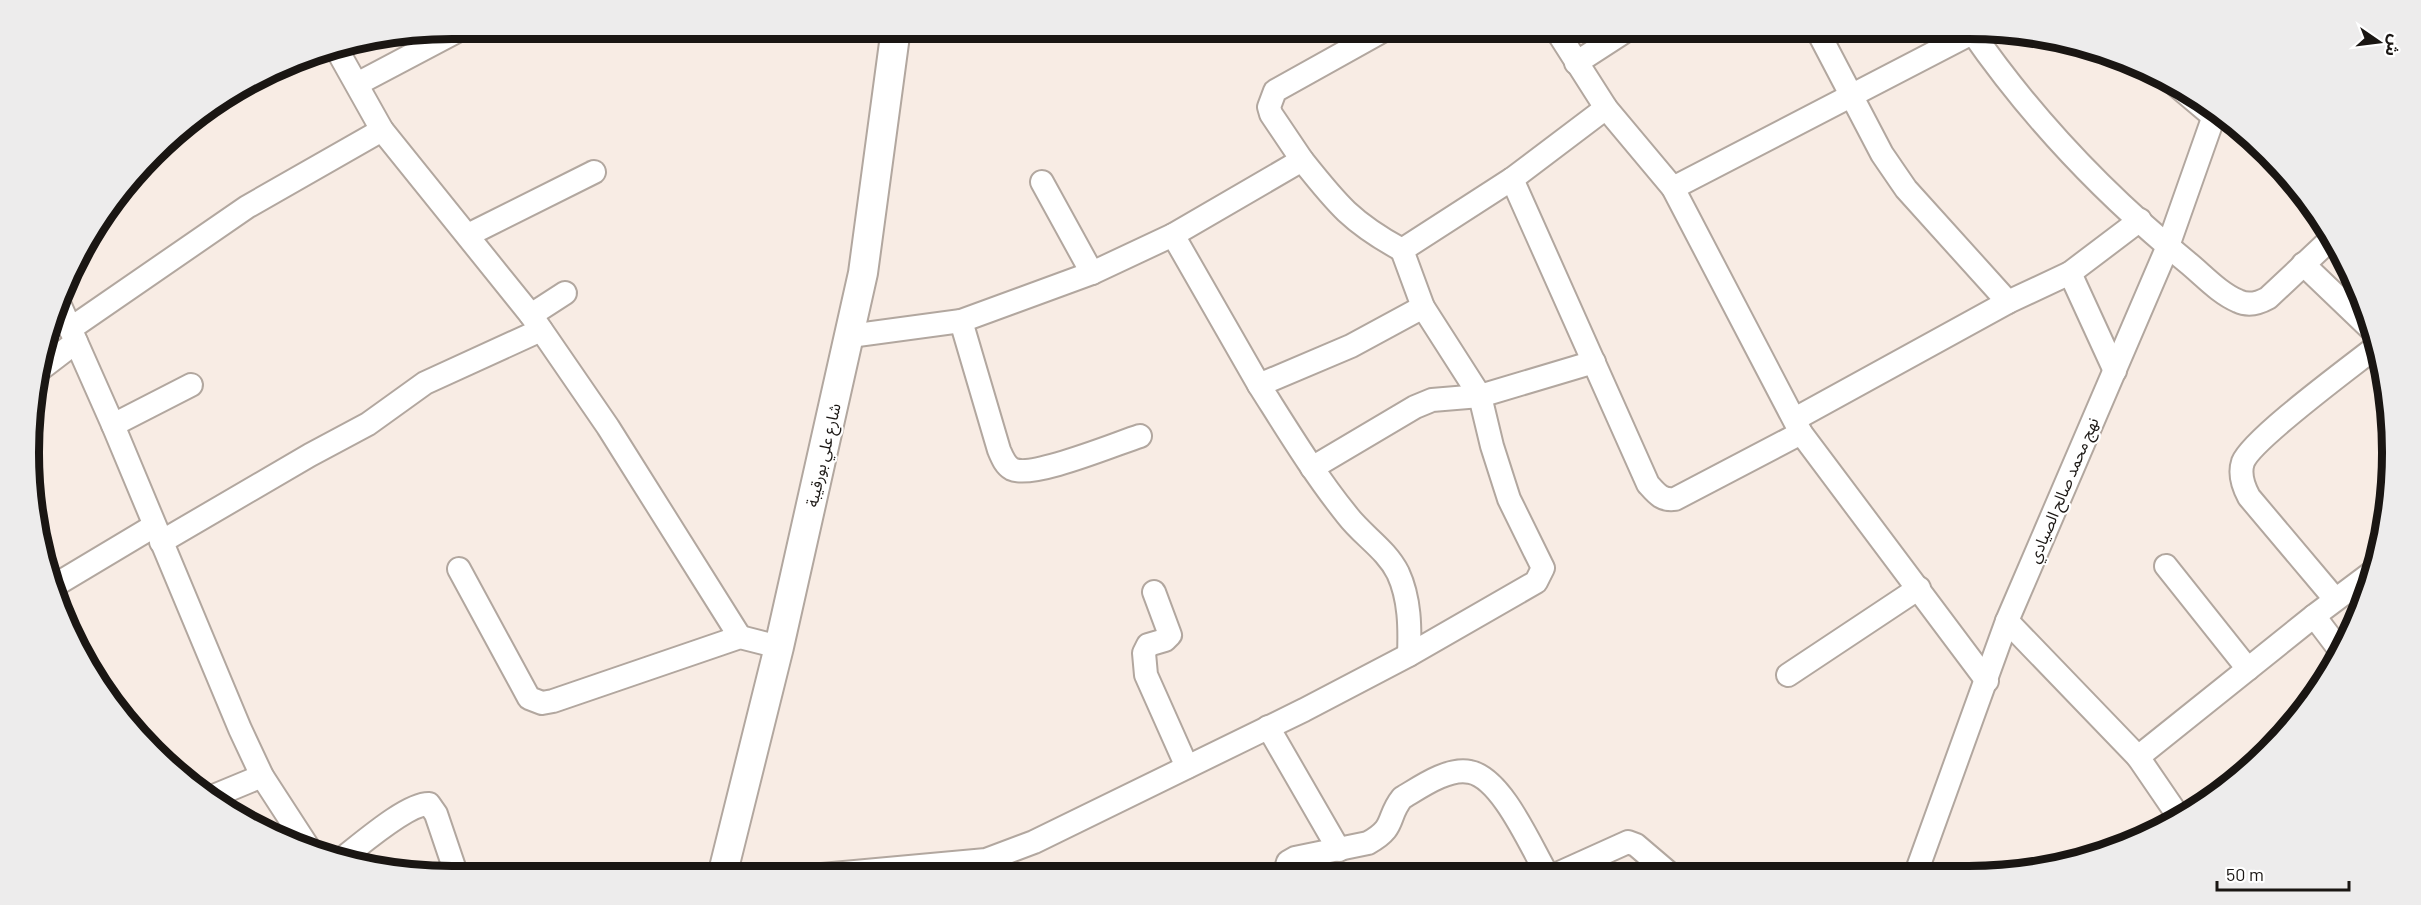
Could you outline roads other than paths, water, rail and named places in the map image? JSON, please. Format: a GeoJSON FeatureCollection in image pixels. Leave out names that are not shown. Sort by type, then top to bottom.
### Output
{"type":"FeatureCollection","features":[{"type":"Feature","properties":{"kind":"main road","name":"شارع علي بورقيبة"},"geometry":{"type":"LineString","coordinates":[[724,866],[779,647],[863,273],[895,39]]}},
{"type":"Feature","properties":{"kind":"street"},"geometry":{"type":"LineString","coordinates":[[357,84],[441,39]]}},
{"type":"Feature","properties":{"kind":"street"},"geometry":{"type":"LineString","coordinates":[[920,866],[986,860],[1034,842],[1268,728],[1409,655],[1536,582],[1543,568],[1509,499],[1492,446],[1480,396],[1423,307],[1402,249],[1370,232],[1344,212],[1302,160],[1271,114],[1270,101],[1275,91],[1368,39]]}},
{"type":"Feature","properties":{"kind":"street"},"geometry":{"type":"LineString","coordinates":[[1562,39],[1606,108],[1673,188],[1798,426],[1987,681]]}},
{"type":"Feature","properties":{"kind":"street"},"geometry":{"type":"LineString","coordinates":[[1576,63],[1613,39]]}},
{"type":"Feature","properties":{"kind":"street"},"geometry":{"type":"LineString","coordinates":[[1822,39],[1882,154],[1906,189],[2008,302]]}},
{"type":"Feature","properties":{"kind":"street"},"geometry":{"type":"LineString","coordinates":[[1673,188],[1852,96],[1956,39]]}},
{"type":"Feature","properties":{"kind":"street"},"geometry":{"type":"LineString","coordinates":[[1978,39],[2062,146],[2139,220],[2229,296],[2248,303],[2257,303],[2268,298],[2326,244]]}},
{"type":"Feature","properties":{"kind":"street"},"geometry":{"type":"LineString","coordinates":[[340,55],[382,130],[536,323],[608,427],[740,637]]}},
{"type":"Feature","properties":{"kind":"street"},"geometry":{"type":"LineString","coordinates":[[1402,249],[1512,179],[1606,108]]}},
{"type":"Feature","properties":{"kind":"street","name":"نهج محمد صالح الصيادي"},"geometry":{"type":"LineString","coordinates":[[1919,866],[2007,621],[2168,246],[2213,119]]}},
{"type":"Feature","properties":{"kind":"street"},"geometry":{"type":"LineString","coordinates":[[50,359],[73,336],[247,207],[382,130]]}},
{"type":"Feature","properties":{"kind":"street"},"geometry":{"type":"LineString","coordinates":[[850,336],[960,321],[1092,273],[1173,235],[1302,160]]}},
{"type":"Feature","properties":{"kind":"street"},"geometry":{"type":"LineString","coordinates":[[468,235],[594,172]]}},
{"type":"Feature","properties":{"kind":"street"},"geometry":{"type":"LineString","coordinates":[[1512,179],[1648,484],[1657,494],[1668,500],[2008,302],[2070,273],[2139,220]]}},
{"type":"Feature","properties":{"kind":"street"},"geometry":{"type":"LineString","coordinates":[[1042,182],[1092,273]]}},
{"type":"Feature","properties":{"kind":"street"},"geometry":{"type":"LineString","coordinates":[[1173,235],[1258,385],[1312,468],[1353,524],[1383,550],[1399,575],[1410,625],[1409,655]]}},
{"type":"Feature","properties":{"kind":"street"},"geometry":{"type":"LineString","coordinates":[[2303,264],[2359,318]]}},
{"type":"Feature","properties":{"kind":"street"},"geometry":{"type":"LineString","coordinates":[[2070,273],[2115,371]]}},
{"type":"Feature","properties":{"kind":"street"},"geometry":{"type":"LineString","coordinates":[[60,583],[368,424],[425,383],[536,323],[565,292]]}},
{"type":"Feature","properties":{"kind":"street"},"geometry":{"type":"LineString","coordinates":[[1258,385],[1352,346],[1423,307]]}},
{"type":"Feature","properties":{"kind":"street"},"geometry":{"type":"LineString","coordinates":[[63,313],[262,776],[302,838]]}},
{"type":"Feature","properties":{"kind":"street"},"geometry":{"type":"LineString","coordinates":[[960,321],[999,450],[1004,462],[1011,469],[1034,471],[1140,436]]}},
{"type":"Feature","properties":{"kind":"street"},"geometry":{"type":"LineString","coordinates":[[2336,599],[2249,497],[2242,481],[2243,462],[2260,440],[2370,352]]}},
{"type":"Feature","properties":{"kind":"street"},"geometry":{"type":"LineString","coordinates":[[1312,468],[1415,407],[1432,400],[1480,396],[1593,362]]}},
{"type":"Feature","properties":{"kind":"street"},"geometry":{"type":"LineString","coordinates":[[113,425],[191,385]]}},
{"type":"Feature","properties":{"kind":"street"},"geometry":{"type":"LineString","coordinates":[[2166,566],[2248,669]]}},
{"type":"Feature","properties":{"kind":"street"},"geometry":{"type":"LineString","coordinates":[[459,568],[529,698],[538,702],[553,701],[740,637],[779,647]]}},
{"type":"Feature","properties":{"kind":"street"},"geometry":{"type":"LineString","coordinates":[[2138,757],[2362,580]]}},
{"type":"Feature","properties":{"kind":"street"},"geometry":{"type":"LineString","coordinates":[[1788,675],[1919,588]]}},
{"type":"Feature","properties":{"kind":"street"},"geometry":{"type":"LineString","coordinates":[[1154,592],[1170,635],[1165,640],[1148,645],[1144,664],[1187,767]]}},
{"type":"Feature","properties":{"kind":"street"},"geometry":{"type":"LineString","coordinates":[[2314,616],[2335,643]]}},
{"type":"Feature","properties":{"kind":"street"},"geometry":{"type":"LineString","coordinates":[[2007,621],[2138,757],[2175,811]]}},
{"type":"Feature","properties":{"kind":"street"},"geometry":{"type":"LineString","coordinates":[[1268,728],[1339,849]]}},
{"type":"Feature","properties":{"kind":"street"},"geometry":{"type":"LineString","coordinates":[[1287,866],[1288,862],[1295,858],[1368,843],[1378,838],[1391,824],[1402,798],[1453,773],[1470,772],[1483,778],[1500,792],[1542,866]]}},
{"type":"Feature","properties":{"kind":"street"},"geometry":{"type":"LineString","coordinates":[[220,794],[262,776]]}},
{"type":"Feature","properties":{"kind":"street"},"geometry":{"type":"LineString","coordinates":[[350,853],[405,813],[418,806],[429,804],[436,814],[454,866]]}},
{"type":"Feature","properties":{"kind":"street"},"geometry":{"type":"LineString","coordinates":[[1575,866],[1628,842],[1636,845],[1661,866]]}}]}
